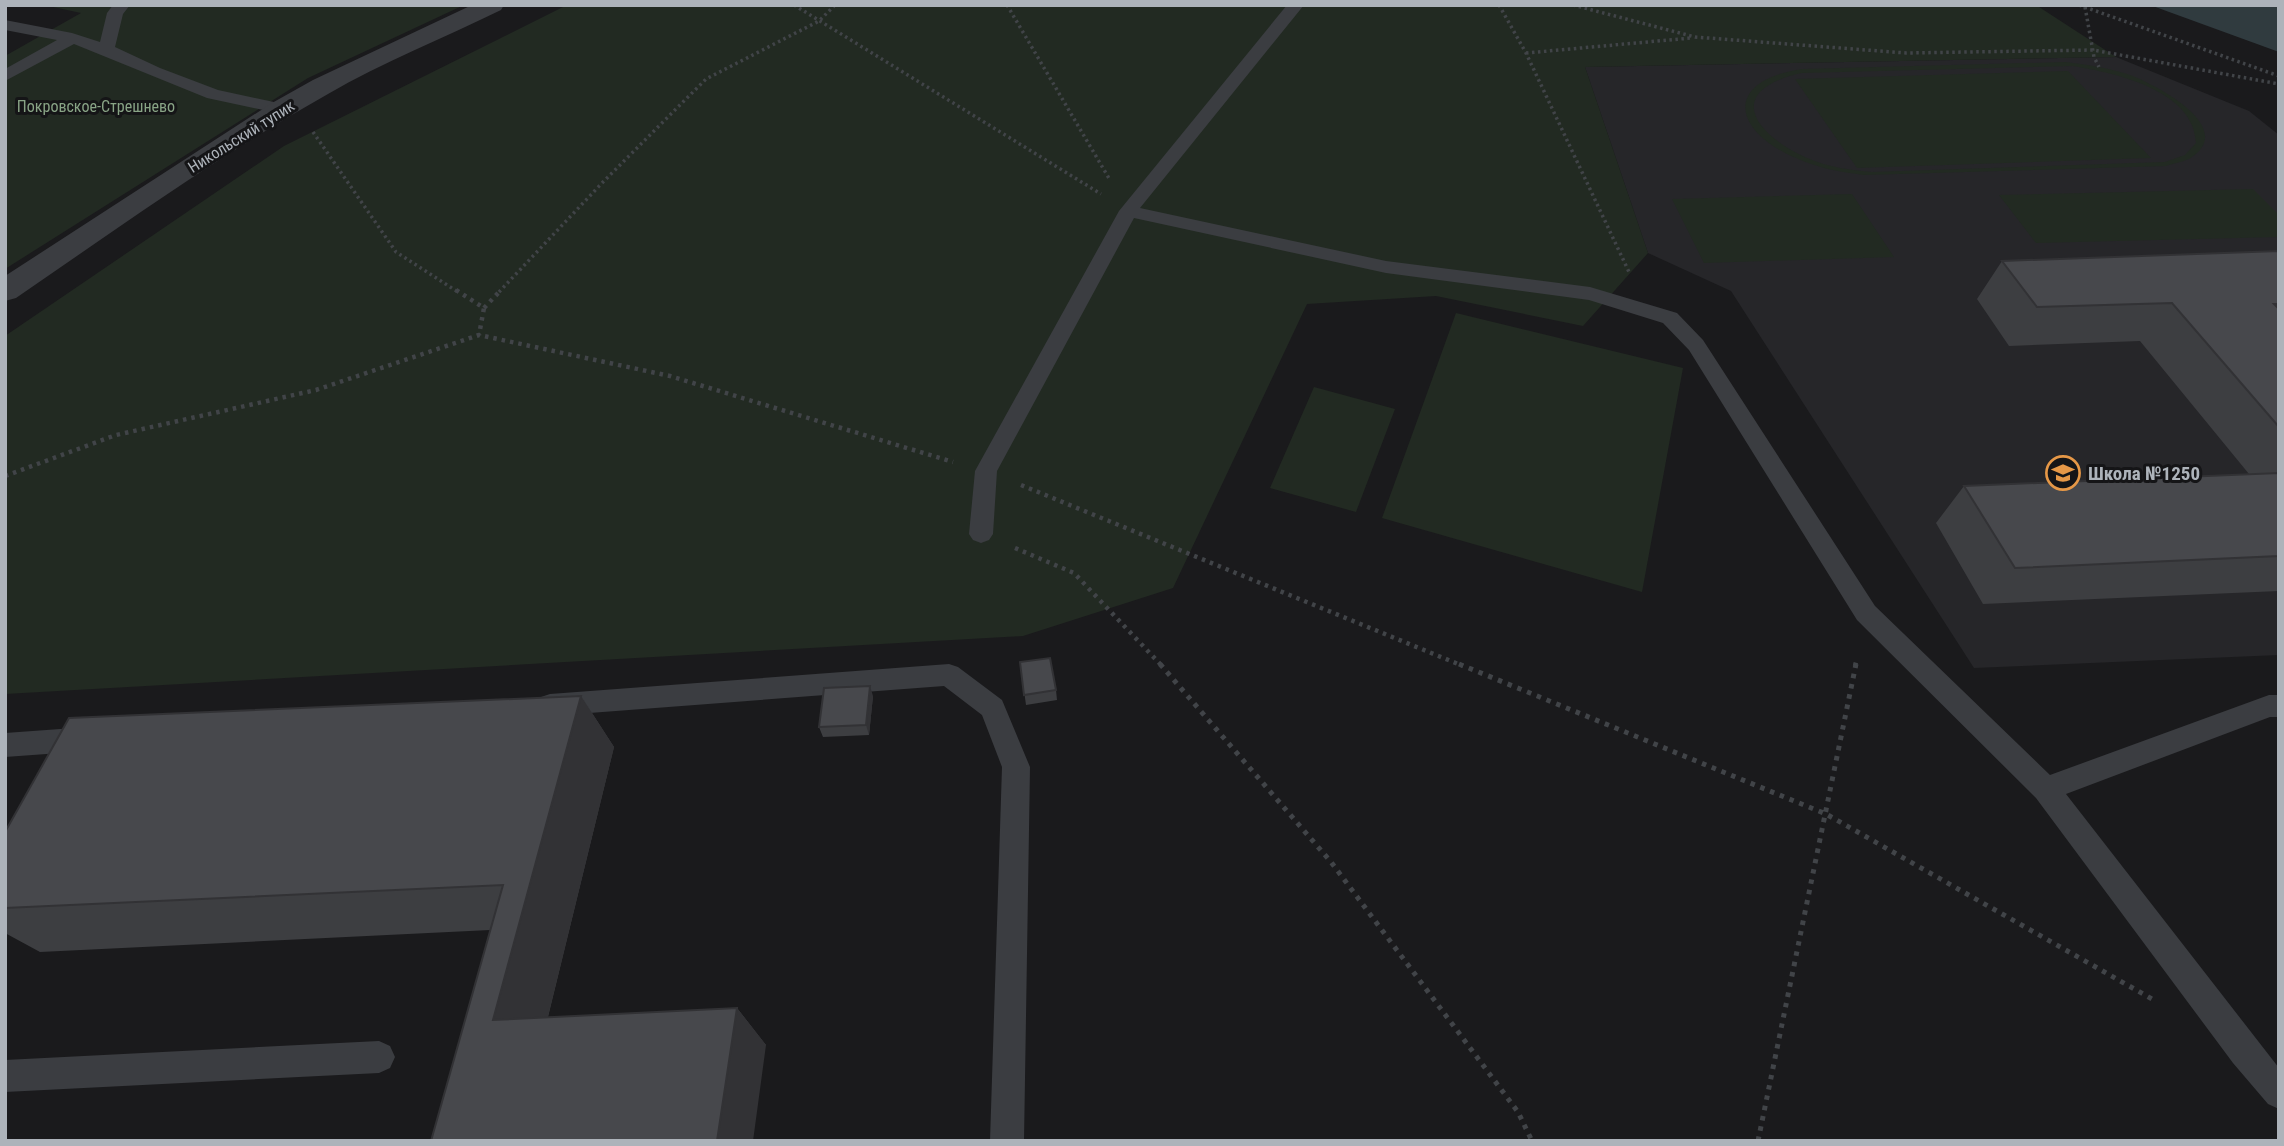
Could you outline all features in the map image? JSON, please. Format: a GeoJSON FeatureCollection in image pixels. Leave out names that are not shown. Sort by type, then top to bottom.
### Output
{"type":"FeatureCollection","features":[{"type":"Feature","properties":{"kind":"street","name":"Никольский тупик"},"geometry":{"type":"LineString","coordinates":[[5,291],[97,228],[282,109],[323,86],[492,5]]}},
{"type":"Feature","properties":{"kind":"lane"},"geometry":{"type":"LineString","coordinates":[[106,49],[115,13],[122,5]]}},
{"type":"Feature","properties":{"kind":"lane"},"geometry":{"type":"LineString","coordinates":[[981,534],[986,471],[1128,211],[1296,5]]}},
{"type":"Feature","properties":{"kind":"lane"},"geometry":{"type":"LineString","coordinates":[[5,25],[72,38],[106,49],[154,72],[213,94],[282,109]]}},
{"type":"Feature","properties":{"kind":"lane"},"geometry":{"type":"LineString","coordinates":[[5,76],[72,38]]}},
{"type":"Feature","properties":{"kind":"lane"},"geometry":{"type":"LineString","coordinates":[[1128,211],[1386,267],[1591,294],[1670,318],[1696,345],[1866,613],[2046,789],[2244,1052],[2279,1093]]}},
{"type":"Feature","properties":{"kind":"lane"},"geometry":{"type":"LineString","coordinates":[[519,707],[948,675],[993,708],[1016,767],[1007,1141]]}},
{"type":"Feature","properties":{"kind":"lane"},"geometry":{"type":"LineString","coordinates":[[2046,789],[2269,706],[2279,706]]}},
{"type":"Feature","properties":{"kind":"lane"},"geometry":{"type":"LineString","coordinates":[[5,745],[116,737]]}},
{"type":"Feature","properties":{"kind":"lane"},"geometry":{"type":"LineString","coordinates":[[5,1076],[379,1057]]}},
{"type":"Feature","properties":{"kind":"path"},"geometry":{"type":"LineString","coordinates":[[793,5],[1128,211]]}},
{"type":"Feature","properties":{"kind":"path"},"geometry":{"type":"LineString","coordinates":[[479,335],[484,308],[603,182],[706,79],[819,21],[835,5]]}},
{"type":"Feature","properties":{"kind":"path"},"geometry":{"type":"LineString","coordinates":[[1007,5],[1128,211]]}},
{"type":"Feature","properties":{"kind":"path"},"geometry":{"type":"LineString","coordinates":[[1499,5],[1526,53],[1647,312]]}},
{"type":"Feature","properties":{"kind":"path"},"geometry":{"type":"LineString","coordinates":[[1573,5],[1695,37]]}},
{"type":"Feature","properties":{"kind":"path"},"geometry":{"type":"LineString","coordinates":[[2079,5],[2279,76]]}},
{"type":"Feature","properties":{"kind":"path"},"geometry":{"type":"LineString","coordinates":[[2085,7],[2099,67]]}},
{"type":"Feature","properties":{"kind":"path"},"geometry":{"type":"LineString","coordinates":[[1526,53],[1695,37],[1906,53],[2093,50],[2279,84]]}},
{"type":"Feature","properties":{"kind":"path"},"geometry":{"type":"LineString","coordinates":[[282,109],[304,120],[396,252],[484,308]]}},
{"type":"Feature","properties":{"kind":"path"},"geometry":{"type":"LineString","coordinates":[[5,476],[116,435],[316,390],[479,335],[670,376],[986,471],[1826,814],[2161,1004]]}},
{"type":"Feature","properties":{"kind":"path"},"geometry":{"type":"LineString","coordinates":[[981,534],[1074,573],[1185,690],[1331,862],[1518,1112],[1532,1141]]}},
{"type":"Feature","properties":{"kind":"path"},"geometry":{"type":"LineString","coordinates":[[1758,1141],[1866,613]]}},
{"type":"Feature","properties":{"kind":"shaded area"},"geometry":{"type":"Polygon","coordinates":[[[2150,5],[2279,5],[2279,52],[2150,5]]]}},
{"type":"Feature","properties":{"kind":"shaded area","name":"Школа №1250"},"geometry":{"type":"Polygon","coordinates":[[[2116,57],[2249,111],[2279,135],[2279,655],[1974,668],[1731,291],[1648,253],[1585,67],[2116,57]]]}},
{"type":"Feature","properties":{"kind":"green space","name":"Покровское-Стрешнево"},"geometry":{"type":"Polygon","coordinates":[[[44,5],[464,5],[308,78],[5,269],[5,56],[81,13],[44,5]]]}},
{"type":"Feature","properties":{"kind":"green space"},"geometry":{"type":"Polygon","coordinates":[[[567,5],[2036,5],[2116,57],[1585,67],[1648,253],[1583,326],[1436,296],[1307,304],[1173,588],[1023,636],[5,694],[5,336],[284,146],[567,5]]]}},
{"type":"Feature","properties":{"kind":"green space"},"geometry":{"type":"Polygon","coordinates":[[[2066,62],[2098,67],[2141,80],[2187,108],[2205,132],[2203,145],[2189,159],[2166,166],[1864,175],[1838,171],[1804,161],[1775,147],[1759,134],[1749,121],[1745,108],[1749,95],[1759,84],[1776,75],[1802,69],[2066,62]],[[2073,66],[1802,73],[1777,81],[1762,90],[1755,101],[1755,113],[1772,137],[1807,158],[1839,168],[1872,172],[2165,162],[2185,155],[2196,143],[2192,125],[2182,110],[2167,97],[2130,79],[2073,66]]]}},
{"type":"Feature","properties":{"kind":"green space"},"geometry":{"type":"Polygon","coordinates":[[[2068,71],[2151,158],[1857,168],[1795,79],[2068,71]]]}},
{"type":"Feature","properties":{"kind":"green space"},"geometry":{"type":"Polygon","coordinates":[[[2253,189],[2279,215],[2279,237],[2036,243],[1999,195],[2253,189]]]}},
{"type":"Feature","properties":{"kind":"green space"},"geometry":{"type":"Polygon","coordinates":[[[1852,194],[1894,257],[1704,263],[1672,199],[1852,194]]]}},
{"type":"Feature","properties":{"kind":"green space"},"geometry":{"type":"Polygon","coordinates":[[[1456,313],[1683,368],[1642,592],[1382,518],[1456,313]]]}},
{"type":"Feature","properties":{"kind":"green space"},"geometry":{"type":"Polygon","coordinates":[[[1314,387],[1395,409],[1356,512],[1270,488],[1314,387]]]}},
{"type":"Feature","properties":{"kind":"building"},"geometry":{"type":"Polygon","coordinates":[[[2279,251],[2279,304],[2274,304],[2279,309],[2279,427],[2172,303],[2037,307],[2002,261],[2279,251]]]}},
{"type":"Feature","properties":{"kind":"building"},"geometry":{"type":"Polygon","coordinates":[[[2279,473],[2279,556],[2015,568],[1964,486],[2279,473]]]}},
{"type":"Feature","properties":{"kind":"building"},"geometry":{"type":"Polygon","coordinates":[[[1050,658],[1056,690],[1024,695],[1020,662],[1050,658]]]}},
{"type":"Feature","properties":{"kind":"building"},"geometry":{"type":"Polygon","coordinates":[[[870,686],[866,725],[819,727],[824,688],[870,686]]]}},
{"type":"Feature","properties":{"kind":"building"},"geometry":{"type":"Polygon","coordinates":[[[581,696],[493,1020],[737,1008],[717,1141],[431,1141],[503,885],[5,908],[5,832],[69,718],[581,696]]]}},
{"type":"Feature","properties":{"kind":"place","name":"Школа №1250"},"geometry":{"type":"Point","coordinates":[2063,473]}}]}
